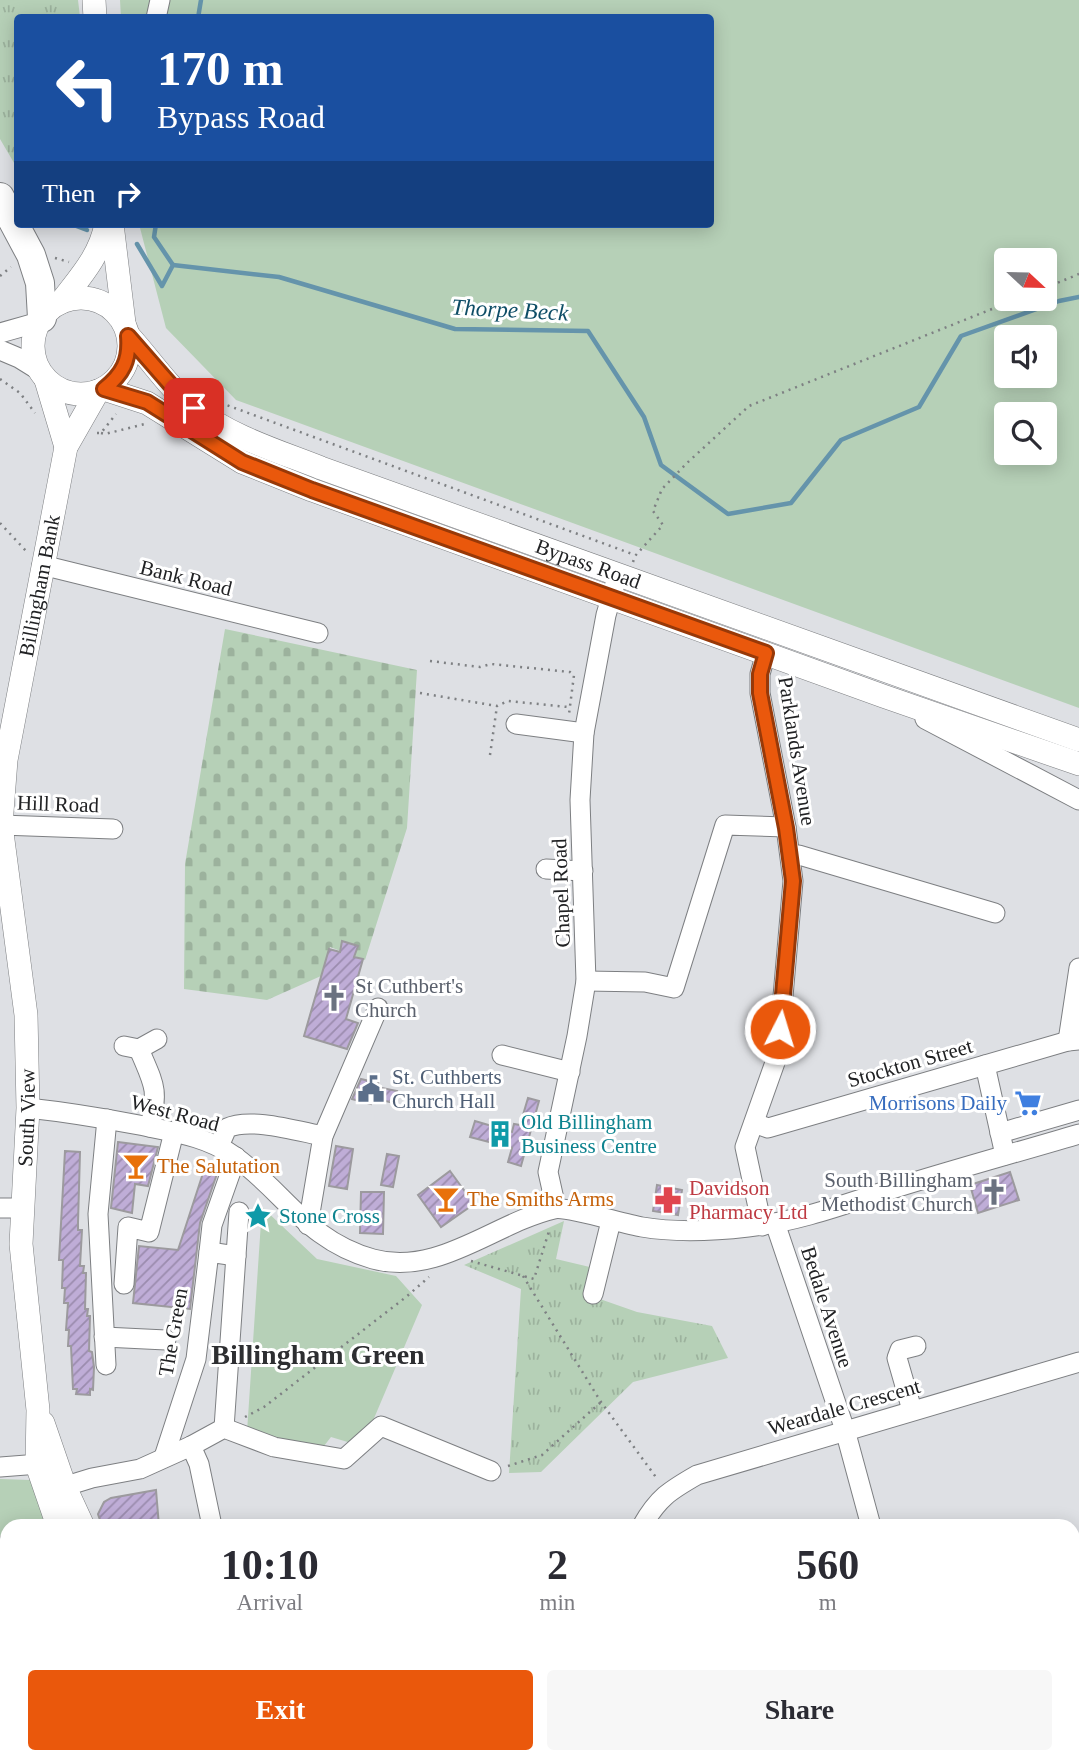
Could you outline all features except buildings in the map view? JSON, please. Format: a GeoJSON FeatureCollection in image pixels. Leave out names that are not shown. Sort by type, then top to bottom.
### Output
{"type":"FeatureCollection","features":[{"type":"Feature","properties":{"kind":"highway"},"geometry":{"type":"LineString","coordinates":[[0,197],[14,223]]}},
{"type":"Feature","properties":{"kind":"highway"},"geometry":{"type":"LineString","coordinates":[[17,228],[31,255],[47,314]]}},
{"type":"Feature","properties":{"kind":"main road"},"geometry":{"type":"LineString","coordinates":[[66,447],[33,347],[47,314],[94,258],[105,228]]}},
{"type":"Feature","properties":{"kind":"main road"},"geometry":{"type":"LineString","coordinates":[[43,376],[58,388],[84,394],[101,390],[117,379],[125,366],[129,351],[113,228]]}},
{"type":"Feature","properties":{"kind":"main road"},"geometry":{"type":"LineString","coordinates":[[47,314],[75,298],[97,300],[115,311],[126,329]]}},
{"type":"Feature","properties":{"kind":"main road","name":"Bypass Road"},"geometry":{"type":"LineString","coordinates":[[126,329],[176,391],[194,408],[215,423],[250,440],[321,468],[625,568],[1079,740]]}},
{"type":"Feature","properties":{"kind":"main road","name":"Bypass Road"},"geometry":{"type":"LineString","coordinates":[[101,390],[147,402],[242,462],[312,490],[1079,764]]}},
{"type":"Feature","properties":{"kind":"main road","name":"Billingham Bank"},"geometry":{"type":"LineString","coordinates":[[1,825],[1,786],[66,447],[101,390]]}},
{"type":"Feature","properties":{"kind":"main road","name":"South View"},"geometry":{"type":"LineString","coordinates":[[1,825],[7,910],[26,1015],[28,1108],[11,1208],[21,1244],[38,1410],[47,1464],[55,1489]]}},
{"type":"Feature","properties":{"kind":"main road"},"geometry":{"type":"LineString","coordinates":[[55,1489],[57,1519]]}},
{"type":"Feature","properties":{"kind":"main road"},"geometry":{"type":"LineString","coordinates":[[55,1489],[78,1519]]}},
{"type":"Feature","properties":{"kind":"street"},"geometry":{"type":"LineString","coordinates":[[0,333],[47,314]]}},
{"type":"Feature","properties":{"kind":"street"},"geometry":{"type":"LineString","coordinates":[[0,350],[19,358],[43,376]]}},
{"type":"Feature","properties":{"kind":"street","name":"Bank Road"},"geometry":{"type":"LineString","coordinates":[[42,565],[318,633]]}},
{"type":"Feature","properties":{"kind":"street","name":"Chapel Road"},"geometry":{"type":"LineString","coordinates":[[556,1209],[548,1172],[586,981],[575,732],[610,597],[625,568]]}},
{"type":"Feature","properties":{"kind":"street","name":"Parklands Avenue"},"geometry":{"type":"LineString","coordinates":[[766,653],[760,674],[760,693],[791,855],[793,881],[778,1054],[745,1147],[769,1224]]}},
{"type":"Feature","properties":{"kind":"street","name":"Bypass Road"},"geometry":{"type":"LineString","coordinates":[[883,696],[1079,800]]}},
{"type":"Feature","properties":{"kind":"street"},"geometry":{"type":"LineString","coordinates":[[516,724],[575,732]]}},
{"type":"Feature","properties":{"kind":"street","name":"Hill Road"},"geometry":{"type":"LineString","coordinates":[[1,825],[113,829]]}},
{"type":"Feature","properties":{"kind":"street"},"geometry":{"type":"LineString","coordinates":[[586,981],[645,982],[674,988],[725,825],[786,828]]}},
{"type":"Feature","properties":{"kind":"street"},"geometry":{"type":"LineString","coordinates":[[791,855],[799,855],[995,913]]}},
{"type":"Feature","properties":{"kind":"street"},"geometry":{"type":"LineString","coordinates":[[546,869],[583,872]]}},
{"type":"Feature","properties":{"kind":"street"},"geometry":{"type":"LineString","coordinates":[[1073,1041],[1079,968]]}},
{"type":"Feature","properties":{"kind":"street"},"geometry":{"type":"LineString","coordinates":[[308,1225],[323,1136],[378,1008]]}},
{"type":"Feature","properties":{"kind":"street"},"geometry":{"type":"LineString","coordinates":[[150,1127],[156,1101],[155,1087],[132,1048],[158,1040]]}},
{"type":"Feature","properties":{"kind":"street","name":"Stockton Street"},"geometry":{"type":"LineString","coordinates":[[754,1123],[768,1128],[1073,1041]]}},
{"type":"Feature","properties":{"kind":"street"},"geometry":{"type":"LineString","coordinates":[[502,1055],[570,1072]]}},
{"type":"Feature","properties":{"kind":"street"},"geometry":{"type":"LineString","coordinates":[[985,1065],[1005,1155]]}},
{"type":"Feature","properties":{"kind":"street","name":"West Road"},"geometry":{"type":"LineString","coordinates":[[28,1108],[72,1112],[150,1127],[219,1146],[236,1157],[308,1225],[335,1244],[392,1263],[442,1256],[457,1258],[556,1209]]}},
{"type":"Feature","properties":{"kind":"street"},"geometry":{"type":"LineString","coordinates":[[1000,1133],[1079,1110]]}},
{"type":"Feature","properties":{"kind":"street"},"geometry":{"type":"LineString","coordinates":[[106,1366],[98,1214],[107,1119]]}},
{"type":"Feature","properties":{"kind":"street"},"geometry":{"type":"LineString","coordinates":[[219,1146],[223,1133],[233,1125],[250,1124],[323,1136]]}},
{"type":"Feature","properties":{"kind":"street"},"geometry":{"type":"LineString","coordinates":[[124,1284],[128,1227],[149,1232],[174,1132]]}},
{"type":"Feature","properties":{"kind":"street"},"geometry":{"type":"LineString","coordinates":[[556,1209],[675,1231],[769,1224],[1079,1135]]}},
{"type":"Feature","properties":{"kind":"street","name":"The Green"},"geometry":{"type":"LineString","coordinates":[[164,1457],[196,1359],[212,1225],[236,1157]]}},
{"type":"Feature","properties":{"kind":"street"},"geometry":{"type":"LineString","coordinates":[[224,1428],[239,1212]]}},
{"type":"Feature","properties":{"kind":"street"},"geometry":{"type":"LineString","coordinates":[[593,1294],[611,1221]]}},
{"type":"Feature","properties":{"kind":"street","name":"Bedale Avenue"},"geometry":{"type":"LineString","coordinates":[[769,1224],[845,1430],[869,1519]]}},
{"type":"Feature","properties":{"kind":"street"},"geometry":{"type":"LineString","coordinates":[[209,1252],[236,1256]]}},
{"type":"Feature","properties":{"kind":"street"},"geometry":{"type":"LineString","coordinates":[[202,1305],[232,1307]]}},
{"type":"Feature","properties":{"kind":"street"},"geometry":{"type":"LineString","coordinates":[[104,1337],[166,1340]]}},
{"type":"Feature","properties":{"kind":"street"},"geometry":{"type":"LineString","coordinates":[[912,1410],[897,1357],[900,1350],[916,1346]]}},
{"type":"Feature","properties":{"kind":"street","name":"Weardale Crescent"},"geometry":{"type":"LineString","coordinates":[[646,1519],[667,1492],[697,1475],[1079,1362]]}},
{"type":"Feature","properties":{"kind":"street"},"geometry":{"type":"LineString","coordinates":[[55,1489],[92,1478],[140,1469],[224,1428],[274,1447],[344,1459],[381,1426],[491,1471]]}},
{"type":"Feature","properties":{"kind":"street"},"geometry":{"type":"LineString","coordinates":[[191,1446],[199,1464],[211,1519]]}},
{"type":"Feature","properties":{"kind":"street"},"geometry":{"type":"LineString","coordinates":[[0,1467],[47,1464]]}},
{"type":"Feature","properties":{"kind":"path"},"geometry":{"type":"LineString","coordinates":[[0,276],[17,263]]}},
{"type":"Feature","properties":{"kind":"path"},"geometry":{"type":"LineString","coordinates":[[1057,283],[1079,274]]}},
{"type":"Feature","properties":{"kind":"path"},"geometry":{"type":"LineString","coordinates":[[625,568],[663,525],[653,512],[662,489],[749,406],[994,308]]}},
{"type":"Feature","properties":{"kind":"path"},"geometry":{"type":"LineString","coordinates":[[0,379],[20,393],[38,421]]}},
{"type":"Feature","properties":{"kind":"path"},"geometry":{"type":"LineString","coordinates":[[214,403],[227,404],[635,556]]}},
{"type":"Feature","properties":{"kind":"path"},"geometry":{"type":"LineString","coordinates":[[0,523],[33,559],[42,565]]}},
{"type":"Feature","properties":{"kind":"path"},"geometry":{"type":"LineString","coordinates":[[430,661],[570,672],[574,675],[569,707],[575,732]]}},
{"type":"Feature","properties":{"kind":"path"},"geometry":{"type":"LineString","coordinates":[[420,693],[497,706],[508,701],[569,707]]}},
{"type":"Feature","properties":{"kind":"path"},"geometry":{"type":"LineString","coordinates":[[490,755],[497,706]]}},
{"type":"Feature","properties":{"kind":"path"},"geometry":{"type":"LineString","coordinates":[[457,1258],[534,1279],[556,1209]]}},
{"type":"Feature","properties":{"kind":"path"},"geometry":{"type":"LineString","coordinates":[[457,1258],[472,1262]]}},
{"type":"Feature","properties":{"kind":"path"},"geometry":{"type":"LineString","coordinates":[[224,1428],[264,1407],[406,1297],[430,1275]]}},
{"type":"Feature","properties":{"kind":"path"},"geometry":{"type":"LineString","coordinates":[[523,1276],[601,1402],[667,1492]]}},
{"type":"Feature","properties":{"kind":"path"},"geometry":{"type":"LineString","coordinates":[[491,1471],[542,1455],[601,1402]]}},
{"type":"Feature","properties":{"kind":"green space"},"geometry":{"type":"Polygon","coordinates":[[[0,0],[78,0],[80,14],[14,14],[14,163],[0,139],[0,0]]]}},
{"type":"Feature","properties":{"kind":"green space"},"geometry":{"type":"Polygon","coordinates":[[[120,0],[1079,0],[1079,708],[236,400],[166,328],[140,228],[714,228],[714,14],[121,14],[120,0]]]}},
{"type":"Feature","properties":{"kind":"green space"},"geometry":{"type":"Polygon","coordinates":[[[225,629],[417,670],[407,828],[365,960],[330,947],[321,976],[267,1000],[184,989],[185,864],[225,629]]]}},
{"type":"Feature","properties":{"kind":"green space","name":"Billingham Green"},"geometry":{"type":"Polygon","coordinates":[[[262,1207],[317,1259],[396,1276],[422,1305],[367,1433],[351,1443],[331,1437],[320,1451],[247,1432],[262,1207]]]}},
{"type":"Feature","properties":{"kind":"green space"},"geometry":{"type":"Polygon","coordinates":[[[564,1221],[556,1259],[594,1268],[597,1298],[637,1312],[712,1326],[728,1358],[633,1382],[541,1472],[509,1473],[521,1289],[464,1265],[564,1221]]]}},
{"type":"Feature","properties":{"kind":"green space"},"geometry":{"type":"Polygon","coordinates":[[[0,1479],[30,1480],[47,1519],[0,1519],[0,1479]]]}},
{"type":"Feature","properties":{"kind":"waterway"},"geometry":{"type":"LineString","coordinates":[[199,14],[201,0]]}},
{"type":"Feature","properties":{"kind":"waterway","name":"Thorpe Beck"},"geometry":{"type":"LineString","coordinates":[[82,228],[87,230]]}},
{"type":"Feature","properties":{"kind":"waterway"},"geometry":{"type":"LineString","coordinates":[[155,228],[154,237],[173,265]]}},
{"type":"Feature","properties":{"kind":"waterway","name":"Thorpe Beck"},"geometry":{"type":"LineString","coordinates":[[137,244],[162,286],[173,265],[279,277],[455,329],[588,331],[644,417],[661,465],[728,514],[791,503],[841,440],[919,407],[961,336],[1059,301],[1079,297]]}},
{"type":"Feature","properties":{"kind":"place","name":"St Cuthbert's Church"},"geometry":{"type":"Point","coordinates":[334,998]}},
{"type":"Feature","properties":{"kind":"place","name":"St. Cuthberts Church Hall"},"geometry":{"type":"Point","coordinates":[371,1089]}},
{"type":"Feature","properties":{"kind":"place","name":"Morrisons Daily"},"geometry":{"type":"Point","coordinates":[1028,1103]}},
{"type":"Feature","properties":{"kind":"place","name":"Old Billingham Business Centre"},"geometry":{"type":"Point","coordinates":[500,1134]}},
{"type":"Feature","properties":{"kind":"place","name":"The Salutation"},"geometry":{"type":"Point","coordinates":[136,1166]}},
{"type":"Feature","properties":{"kind":"place","name":"South Billingham Methodist Church"},"geometry":{"type":"Point","coordinates":[994,1192]}},
{"type":"Feature","properties":{"kind":"place","name":"The Smiths Arms"},"geometry":{"type":"Point","coordinates":[446,1199]}},
{"type":"Feature","properties":{"kind":"place","name":"Davidson Pharmacy Ltd"},"geometry":{"type":"Point","coordinates":[668,1200]}},
{"type":"Feature","properties":{"kind":"place","name":"Stone Cross"},"geometry":{"type":"Point","coordinates":[258,1216]}},
{"type":"Feature","properties":{"kind":"district","name":"Billingham Green"},"geometry":{"type":"Point","coordinates":[318,1354]}},
{"type":"Feature","properties":{"kind":"route"},"geometry":{"type":"LineString","coordinates":[[194,408],[128,336],[129,351],[125,366],[117,379],[104,389],[147,402],[242,462],[312,490],[766,653],[760,674],[760,693],[791,855],[793,881],[780,1029]]}}]}
